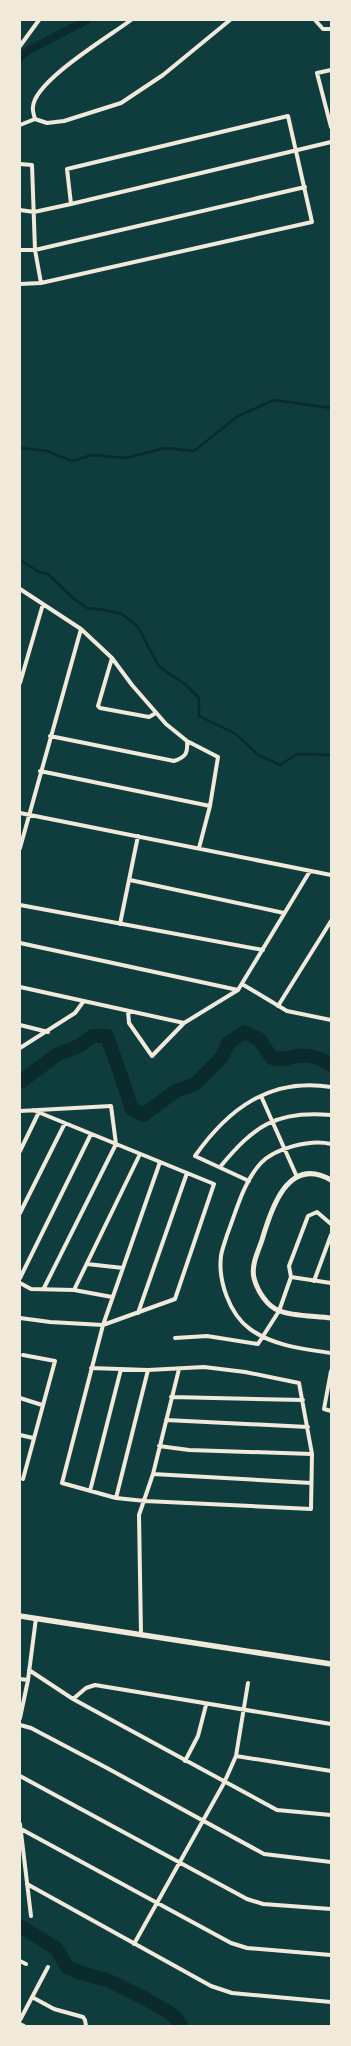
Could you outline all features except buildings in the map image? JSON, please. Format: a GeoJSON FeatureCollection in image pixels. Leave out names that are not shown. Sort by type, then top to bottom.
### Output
{"type":"FeatureCollection","features":[{"type":"Feature","properties":{"kind":"main road"},"geometry":{"type":"LineString","coordinates":[[20,1616],[331,1664]]}},
{"type":"Feature","properties":{"kind":"street"},"geometry":{"type":"LineString","coordinates":[[20,46],[39,20]]}},
{"type":"Feature","properties":{"kind":"street"},"geometry":{"type":"LineString","coordinates":[[35,119],[33,106],[37,95],[56,75],[131,20]]}},
{"type":"Feature","properties":{"kind":"street"},"geometry":{"type":"LineString","coordinates":[[20,125],[35,119],[47,123],[64,122],[121,103],[163,75],[230,20]]}},
{"type":"Feature","properties":{"kind":"street"},"geometry":{"type":"LineString","coordinates":[[315,20],[322,28],[331,29]]}},
{"type":"Feature","properties":{"kind":"street"},"geometry":{"type":"LineString","coordinates":[[331,70],[317,73],[331,128]]}},
{"type":"Feature","properties":{"kind":"street"},"geometry":{"type":"LineString","coordinates":[[325,107],[331,105]]}},
{"type":"Feature","properties":{"kind":"street"},"geometry":{"type":"LineString","coordinates":[[20,284],[41,283],[312,222],[297,149],[288,116],[67,169],[71,204]]}},
{"type":"Feature","properties":{"kind":"street"},"geometry":{"type":"LineString","coordinates":[[20,210],[34,212],[71,204],[331,142]]}},
{"type":"Feature","properties":{"kind":"street"},"geometry":{"type":"LineString","coordinates":[[20,164],[32,165],[35,250],[41,283]]}},
{"type":"Feature","properties":{"kind":"street"},"geometry":{"type":"LineString","coordinates":[[20,250],[35,250],[305,187]]}},
{"type":"Feature","properties":{"kind":"street"},"geometry":{"type":"LineString","coordinates":[[20,589],[81,629],[112,658],[132,685],[166,724],[187,740],[218,757],[210,806],[199,848]]}},
{"type":"Feature","properties":{"kind":"street"},"geometry":{"type":"LineString","coordinates":[[20,683],[43,604]]}},
{"type":"Feature","properties":{"kind":"street"},"geometry":{"type":"LineString","coordinates":[[20,848],[28,814],[81,629]]}},
{"type":"Feature","properties":{"kind":"street"},"geometry":{"type":"LineString","coordinates":[[112,658],[98,706],[100,708],[149,717],[156,713]]}},
{"type":"Feature","properties":{"kind":"street"},"geometry":{"type":"LineString","coordinates":[[50,736],[174,761],[183,758],[188,752],[187,740]]}},
{"type":"Feature","properties":{"kind":"street"},"geometry":{"type":"LineString","coordinates":[[40,771],[210,806]]}},
{"type":"Feature","properties":{"kind":"street"},"geometry":{"type":"LineString","coordinates":[[20,813],[331,875]]}},
{"type":"Feature","properties":{"kind":"street"},"geometry":{"type":"LineString","coordinates":[[120,924],[138,836]]}},
{"type":"Feature","properties":{"kind":"street"},"geometry":{"type":"LineString","coordinates":[[128,1011],[129,1023],[152,1056],[184,1023],[238,990],[310,871]]}},
{"type":"Feature","properties":{"kind":"street"},"geometry":{"type":"LineString","coordinates":[[130,880],[284,913]]}},
{"type":"Feature","properties":{"kind":"street"},"geometry":{"type":"LineString","coordinates":[[20,905],[262,950]]}},
{"type":"Feature","properties":{"kind":"street"},"geometry":{"type":"LineString","coordinates":[[278,1006],[331,921]]}},
{"type":"Feature","properties":{"kind":"street"},"geometry":{"type":"LineString","coordinates":[[20,943],[238,990]]}},
{"type":"Feature","properties":{"kind":"street"},"geometry":{"type":"LineString","coordinates":[[242,984],[286,1011],[331,1020]]}},
{"type":"Feature","properties":{"kind":"street"},"geometry":{"type":"LineString","coordinates":[[20,988],[184,1023]]}},
{"type":"Feature","properties":{"kind":"street"},"geometry":{"type":"LineString","coordinates":[[20,1048],[48,1032],[74,1013],[83,1002]]}},
{"type":"Feature","properties":{"kind":"street"},"geometry":{"type":"LineString","coordinates":[[20,1025],[48,1032]]}},
{"type":"Feature","properties":{"kind":"street"},"geometry":{"type":"LineString","coordinates":[[249,1181],[195,1156],[211,1133],[228,1116],[252,1099],[281,1088],[298,1085],[331,1087]]}},
{"type":"Feature","properties":{"kind":"street"},"geometry":{"type":"LineString","coordinates":[[261,1096],[297,1177]]}},
{"type":"Feature","properties":{"kind":"street"},"geometry":{"type":"LineString","coordinates":[[20,1111],[111,1106],[116,1144],[44,1288]]}},
{"type":"Feature","properties":{"kind":"street"},"geometry":{"type":"LineString","coordinates":[[20,1318],[50,1322],[103,1325],[175,1299],[214,1184],[33,1110]]}},
{"type":"Feature","properties":{"kind":"street"},"geometry":{"type":"LineString","coordinates":[[20,1150],[39,1112]]}},
{"type":"Feature","properties":{"kind":"street"},"geometry":{"type":"LineString","coordinates":[[220,1167],[237,1147],[256,1130],[273,1121],[315,1114],[331,1115]]}},
{"type":"Feature","properties":{"kind":"street"},"geometry":{"type":"LineString","coordinates":[[20,1213],[65,1123]]}},
{"type":"Feature","properties":{"kind":"street"},"geometry":{"type":"LineString","coordinates":[[20,1278],[91,1134]]}},
{"type":"Feature","properties":{"kind":"street"},"geometry":{"type":"LineString","coordinates":[[331,1144],[314,1142],[285,1149],[261,1163],[249,1181],[238,1203],[221,1255],[221,1277],[226,1296],[236,1313],[250,1329],[270,1340],[299,1348],[331,1353]]}},
{"type":"Feature","properties":{"kind":"street"},"geometry":{"type":"LineString","coordinates":[[74,1290],[140,1154]]}},
{"type":"Feature","properties":{"kind":"street"},"geometry":{"type":"LineString","coordinates":[[91,1368],[148,1370],[204,1367],[296,1382],[300,1385],[312,1454],[311,1509],[144,1501],[116,1498],[62,1483],[91,1368],[103,1325],[160,1162]]}},
{"type":"Feature","properties":{"kind":"street"},"geometry":{"type":"LineString","coordinates":[[138,1313],[187,1173]]}},
{"type":"Feature","properties":{"kind":"street"},"geometry":{"type":"LineString","coordinates":[[331,1180],[316,1174],[297,1177],[281,1191],[272,1208],[254,1266],[254,1278],[262,1296],[279,1311],[331,1318]]}},
{"type":"Feature","properties":{"kind":"street"},"geometry":{"type":"LineString","coordinates":[[175,1338],[207,1336],[258,1344],[264,1337],[279,1311],[291,1277],[289,1266],[308,1216],[317,1212],[331,1224]]}},
{"type":"Feature","properties":{"kind":"street"},"geometry":{"type":"LineString","coordinates":[[314,1280],[331,1235]]}},
{"type":"Feature","properties":{"kind":"street"},"geometry":{"type":"LineString","coordinates":[[87,1264],[122,1268]]}},
{"type":"Feature","properties":{"kind":"street"},"geometry":{"type":"LineString","coordinates":[[291,1277],[331,1283]]}},
{"type":"Feature","properties":{"kind":"street"},"geometry":{"type":"LineString","coordinates":[[20,1283],[31,1289],[44,1288],[74,1290],[112,1297]]}},
{"type":"Feature","properties":{"kind":"street"},"geometry":{"type":"LineString","coordinates":[[23,1355],[55,1361],[23,1479]]}},
{"type":"Feature","properties":{"kind":"street"},"geometry":{"type":"LineString","coordinates":[[90,1491],[121,1369]]}},
{"type":"Feature","properties":{"kind":"street"},"geometry":{"type":"LineString","coordinates":[[141,1634],[139,1515],[152,1474],[179,1369]]}},
{"type":"Feature","properties":{"kind":"street"},"geometry":{"type":"LineString","coordinates":[[116,1498],[148,1370]]}},
{"type":"Feature","properties":{"kind":"street"},"geometry":{"type":"LineString","coordinates":[[331,1371],[324,1409],[331,1411]]}},
{"type":"Feature","properties":{"kind":"street"},"geometry":{"type":"LineString","coordinates":[[171,1397],[303,1400]]}},
{"type":"Feature","properties":{"kind":"street"},"geometry":{"type":"LineString","coordinates":[[20,1398],[42,1405]]}},
{"type":"Feature","properties":{"kind":"street"},"geometry":{"type":"LineString","coordinates":[[166,1420],[308,1427]]}},
{"type":"Feature","properties":{"kind":"street"},"geometry":{"type":"LineString","coordinates":[[20,1435],[33,1438]]}},
{"type":"Feature","properties":{"kind":"street"},"geometry":{"type":"LineString","coordinates":[[159,1446],[188,1450],[312,1454]]}},
{"type":"Feature","properties":{"kind":"street"},"geometry":{"type":"LineString","coordinates":[[152,1474],[311,1483]]}},
{"type":"Feature","properties":{"kind":"street"},"geometry":{"type":"LineString","coordinates":[[20,1718],[28,1680],[36,1618]]}},
{"type":"Feature","properties":{"kind":"street"},"geometry":{"type":"LineString","coordinates":[[29,1670],[73,1699],[224,1783],[277,1810],[331,1815]]}},
{"type":"Feature","properties":{"kind":"street"},"geometry":{"type":"LineString","coordinates":[[20,1679],[28,1680]]}},
{"type":"Feature","properties":{"kind":"street"},"geometry":{"type":"LineString","coordinates":[[134,1944],[203,1822],[224,1783],[236,1756],[248,1682]]}},
{"type":"Feature","properties":{"kind":"street"},"geometry":{"type":"LineString","coordinates":[[73,1699],[86,1688],[95,1685],[206,1705],[331,1724]]}},
{"type":"Feature","properties":{"kind":"street"},"geometry":{"type":"LineString","coordinates":[[185,1761],[198,1736],[206,1705]]}},
{"type":"Feature","properties":{"kind":"street"},"geometry":{"type":"LineString","coordinates":[[20,1725],[31,1728],[107,1768],[203,1822],[264,1854],[331,1862]]}},
{"type":"Feature","properties":{"kind":"street"},"geometry":{"type":"LineString","coordinates":[[236,1756],[331,1771]]}},
{"type":"Feature","properties":{"kind":"street"},"geometry":{"type":"LineString","coordinates":[[20,1776],[247,1899],[258,1902],[331,1909]]}},
{"type":"Feature","properties":{"kind":"street"},"geometry":{"type":"LineString","coordinates":[[20,1827],[31,1916]]}},
{"type":"Feature","properties":{"kind":"street"},"geometry":{"type":"LineString","coordinates":[[20,1827],[231,1943],[247,1948],[331,1955]]}},
{"type":"Feature","properties":{"kind":"street"},"geometry":{"type":"LineString","coordinates":[[27,1884],[211,1986],[232,1993],[331,2002]]}},
{"type":"Feature","properties":{"kind":"street"},"geometry":{"type":"LineString","coordinates":[[20,1961],[26,1964]]}},
{"type":"Feature","properties":{"kind":"street"},"geometry":{"type":"LineString","coordinates":[[20,2020],[48,1967]]}},
{"type":"Feature","properties":{"kind":"street"},"geometry":{"type":"LineString","coordinates":[[32,1997],[54,2009],[83,2017],[86,2026]]}},
{"type":"Feature","properties":{"kind":"street"},"geometry":{"type":"LineString","coordinates":[[20,2024],[24,2026]]}},
{"type":"Feature","properties":{"kind":"waterway"},"geometry":{"type":"LineString","coordinates":[[20,58],[27,51],[87,20]]}},
{"type":"Feature","properties":{"kind":"waterway"},"geometry":{"type":"LineString","coordinates":[[20,448],[47,451],[72,461],[92,455],[126,458],[165,448],[194,451],[238,416],[274,400],[331,408]]}},
{"type":"Feature","properties":{"kind":"waterway"},"geometry":{"type":"LineString","coordinates":[[20,560],[39,572],[48,574],[74,599],[87,608],[122,614],[138,627],[158,665],[185,684],[199,698],[199,716],[236,734],[258,755],[280,765],[297,754],[331,755]]}},
{"type":"Feature","properties":{"kind":"waterway"},"geometry":{"type":"LineString","coordinates":[[20,1082],[58,1054],[79,1046],[93,1036],[107,1036],[131,1108],[143,1115],[176,1091],[195,1084],[222,1057],[228,1043],[245,1032],[259,1039],[272,1058],[282,1059],[297,1056],[311,1056],[331,1065]]}},
{"type":"Feature","properties":{"kind":"waterway"},"geometry":{"type":"LineString","coordinates":[[20,1926],[57,1949],[67,1967],[81,1973],[107,1980],[144,1998],[170,2013],[176,2018],[181,2026]]}}]}
